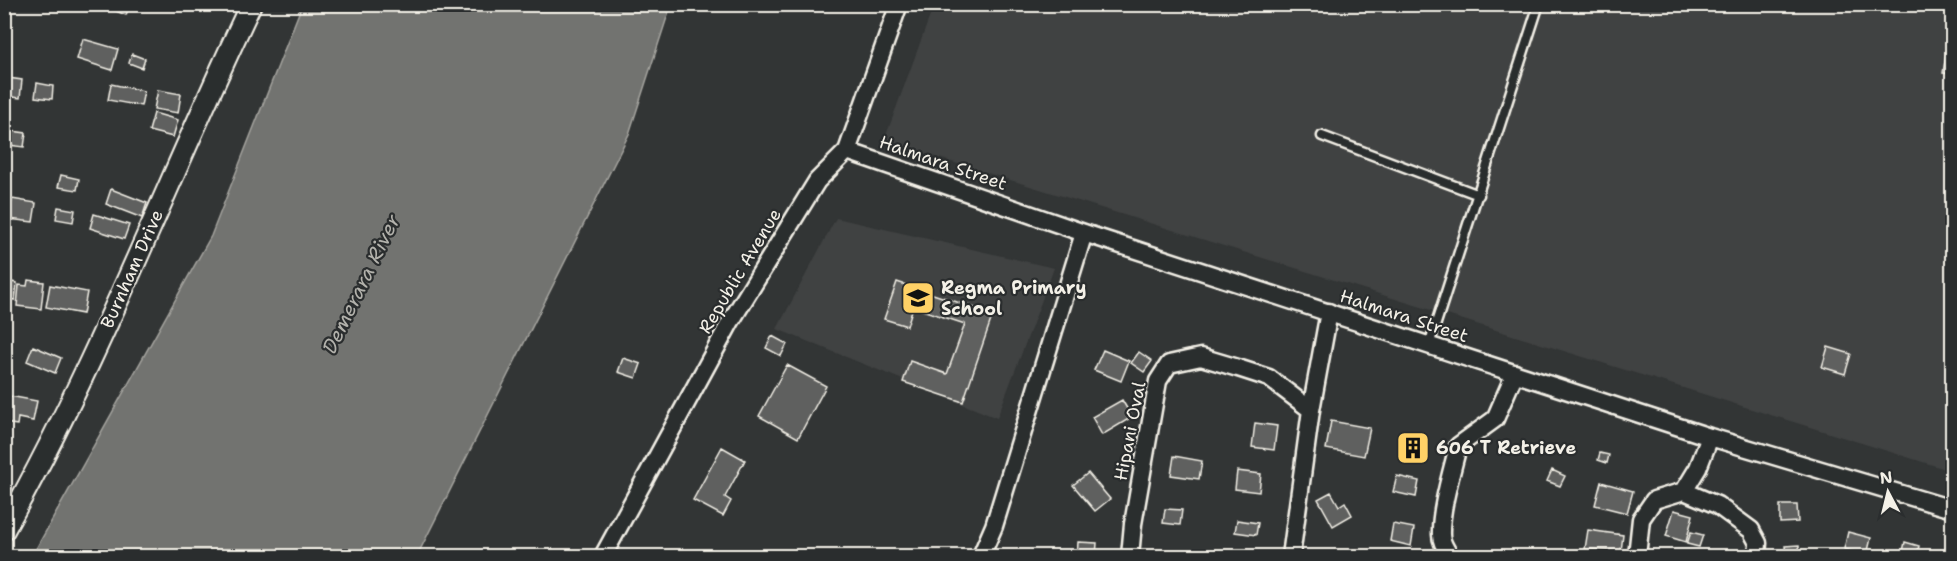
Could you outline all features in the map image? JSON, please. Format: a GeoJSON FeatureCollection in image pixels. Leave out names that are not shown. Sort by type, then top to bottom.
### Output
{"type":"FeatureCollection","features":[{"type":"Feature","properties":{"kind":"street","name":"Burnham Drive"},"geometry":{"type":"LineString","coordinates":[[4,530],[29,486],[78,387],[209,92],[251,4]]}},
{"type":"Feature","properties":{"kind":"street","name":"Republic Avenue"},"geometry":{"type":"LineString","coordinates":[[603,556],[731,321],[817,181],[847,151],[899,4]]}},
{"type":"Feature","properties":{"kind":"street","name":"Halmara Street"},"geometry":{"type":"LineString","coordinates":[[847,151],[1084,233],[1710,437],[1953,509]]}},
{"type":"Feature","properties":{"kind":"street"},"geometry":{"type":"LineString","coordinates":[[981,556],[994,526],[1084,233]]}},
{"type":"Feature","properties":{"kind":"street"},"geometry":{"type":"LineString","coordinates":[[1291,556],[1311,410],[1329,312]]}},
{"type":"Feature","properties":{"kind":"street","name":"Hipani Oval"},"geometry":{"type":"LineString","coordinates":[[1130,556],[1132,524],[1158,381],[1169,364],[1201,357],[1269,378],[1311,410]]}},
{"type":"Feature","properties":{"kind":"street"},"geometry":{"type":"LineString","coordinates":[[1450,556],[1441,536],[1446,498],[1458,446],[1495,420],[1515,373]]}},
{"type":"Feature","properties":{"kind":"street"},"geometry":{"type":"LineString","coordinates":[[1684,491],[1698,468],[1710,437]]}},
{"type":"Feature","properties":{"kind":"street"},"geometry":{"type":"LineString","coordinates":[[1637,556],[1641,519],[1654,500],[1684,491],[1717,505],[1751,530],[1758,543],[1757,556]]}},
{"type":"Feature","properties":{"kind":"lane"},"geometry":{"type":"LineString","coordinates":[[1429,345],[1539,4]]}},
{"type":"Feature","properties":{"kind":"lane"},"geometry":{"type":"LineString","coordinates":[[1322,136],[1479,195]]}},
{"type":"Feature","properties":{"kind":"shaded area"},"geometry":{"type":"Polygon","coordinates":[[[934,5],[1952,5],[1952,471],[884,141],[934,5]]]}},
{"type":"Feature","properties":{"kind":"shaded area","name":"Regma Primary School"},"geometry":{"type":"Polygon","coordinates":[[[836,218],[1054,268],[997,418],[777,329],[836,218]]]}},
{"type":"Feature","properties":{"kind":"water","name":"Demerara River"},"geometry":{"type":"Polygon","coordinates":[[[302,5],[671,5],[629,134],[417,556],[32,556],[211,236],[302,5]]]}},
{"type":"Feature","properties":{"kind":"building"},"geometry":{"type":"Polygon","coordinates":[[[113,4],[130,4],[126,15],[111,9],[113,4]]]}},
{"type":"Feature","properties":{"kind":"building"},"geometry":{"type":"Polygon","coordinates":[[[83,39],[118,49],[112,70],[77,59],[83,39]]]}},
{"type":"Feature","properties":{"kind":"building"},"geometry":{"type":"Polygon","coordinates":[[[132,54],[145,59],[142,68],[129,63],[132,54]]]}},
{"type":"Feature","properties":{"kind":"building"},"geometry":{"type":"Polygon","coordinates":[[[1946,55],[1952,56],[1952,74],[1943,73],[1946,55]]]}},
{"type":"Feature","properties":{"kind":"building"},"geometry":{"type":"Polygon","coordinates":[[[8,78],[22,80],[20,98],[6,96],[8,78]]]}},
{"type":"Feature","properties":{"kind":"building"},"geometry":{"type":"Polygon","coordinates":[[[37,83],[53,86],[52,99],[35,97],[37,83]]]}},
{"type":"Feature","properties":{"kind":"building"},"geometry":{"type":"Polygon","coordinates":[[[111,84],[144,91],[141,106],[108,100],[111,84]]]}},
{"type":"Feature","properties":{"kind":"building"},"geometry":{"type":"Polygon","coordinates":[[[158,90],[181,94],[178,113],[154,109],[158,90]]]}},
{"type":"Feature","properties":{"kind":"building"},"geometry":{"type":"Polygon","coordinates":[[[154,113],[178,120],[173,137],[149,131],[154,113]]]}},
{"type":"Feature","properties":{"kind":"building"},"geometry":{"type":"Polygon","coordinates":[[[12,131],[26,133],[24,147],[9,145],[12,131]]]}},
{"type":"Feature","properties":{"kind":"building"},"geometry":{"type":"Polygon","coordinates":[[[61,175],[79,179],[77,190],[58,187],[61,175]]]}},
{"type":"Feature","properties":{"kind":"building"},"geometry":{"type":"Polygon","coordinates":[[[111,189],[147,203],[142,218],[106,204],[111,189]]]}},
{"type":"Feature","properties":{"kind":"building"},"geometry":{"type":"Polygon","coordinates":[[[12,199],[36,203],[33,222],[9,219],[12,199]]]}},
{"type":"Feature","properties":{"kind":"building"},"geometry":{"type":"Polygon","coordinates":[[[58,207],[75,210],[73,222],[56,219],[58,207]]]}},
{"type":"Feature","properties":{"kind":"building"},"geometry":{"type":"Polygon","coordinates":[[[94,214],[129,225],[124,239],[90,228],[94,214]]]}},
{"type":"Feature","properties":{"kind":"building"},"geometry":{"type":"Polygon","coordinates":[[[28,280],[44,282],[41,309],[17,306],[19,285],[27,286],[28,280]]]}},
{"type":"Feature","properties":{"kind":"building"},"geometry":{"type":"Polygon","coordinates":[[[4,281],[17,283],[15,300],[4,298],[4,281]]]}},
{"type":"Feature","properties":{"kind":"building"},"geometry":{"type":"Polygon","coordinates":[[[897,282],[993,314],[963,402],[903,382],[910,361],[947,374],[965,324],[913,307],[907,326],[884,319],[897,282]]]}},
{"type":"Feature","properties":{"kind":"building"},"geometry":{"type":"Polygon","coordinates":[[[50,285],[87,292],[83,314],[46,307],[50,285]]]}},
{"type":"Feature","properties":{"kind":"building"},"geometry":{"type":"Polygon","coordinates":[[[4,300],[11,301],[9,319],[4,319],[4,300]]]}},
{"type":"Feature","properties":{"kind":"building"},"geometry":{"type":"Polygon","coordinates":[[[772,336],[787,344],[781,356],[766,348],[772,336]]]}},
{"type":"Feature","properties":{"kind":"building"},"geometry":{"type":"Polygon","coordinates":[[[33,346],[61,358],[55,373],[27,361],[33,346]]]}},
{"type":"Feature","properties":{"kind":"building"},"geometry":{"type":"Polygon","coordinates":[[[1828,347],[1851,354],[1845,374],[1822,367],[1828,347]]]}},
{"type":"Feature","properties":{"kind":"building"},"geometry":{"type":"Polygon","coordinates":[[[1103,350],[1129,361],[1121,381],[1094,370],[1103,350]]]}},
{"type":"Feature","properties":{"kind":"building"},"geometry":{"type":"Polygon","coordinates":[[[1139,352],[1152,361],[1144,372],[1131,363],[1139,352]]]}},
{"type":"Feature","properties":{"kind":"building"},"geometry":{"type":"Polygon","coordinates":[[[623,358],[641,364],[636,378],[618,372],[623,358]]]}},
{"type":"Feature","properties":{"kind":"building"},"geometry":{"type":"Polygon","coordinates":[[[787,365],[826,386],[798,438],[759,416],[787,365]]]}},
{"type":"Feature","properties":{"kind":"building"},"geometry":{"type":"Polygon","coordinates":[[[4,395],[37,401],[33,421],[18,418],[17,425],[4,423],[4,395]]]}},
{"type":"Feature","properties":{"kind":"building"},"geometry":{"type":"Polygon","coordinates":[[[1122,400],[1132,417],[1102,435],[1092,417],[1122,400]]]}},
{"type":"Feature","properties":{"kind":"building"},"geometry":{"type":"Polygon","coordinates":[[[1331,421],[1370,428],[1364,456],[1326,449],[1331,421]]]}},
{"type":"Feature","properties":{"kind":"building"},"geometry":{"type":"Polygon","coordinates":[[[1255,423],[1277,426],[1274,450],[1252,447],[1255,423]]]}},
{"type":"Feature","properties":{"kind":"building","name":"606 T Retrieve"},"geometry":{"type":"Polygon","coordinates":[[[1415,433],[1426,436],[1421,461],[1400,457],[1404,438],[1414,440],[1415,433]]]}},
{"type":"Feature","properties":{"kind":"building"},"geometry":{"type":"Polygon","coordinates":[[[722,447],[745,460],[725,497],[731,501],[723,516],[693,500],[722,447]]]}},
{"type":"Feature","properties":{"kind":"building"},"geometry":{"type":"Polygon","coordinates":[[[1600,453],[1609,455],[1607,463],[1598,460],[1600,453]]]}},
{"type":"Feature","properties":{"kind":"building"},"geometry":{"type":"Polygon","coordinates":[[[1174,456],[1202,461],[1199,479],[1171,475],[1174,456]]]}},
{"type":"Feature","properties":{"kind":"building"},"geometry":{"type":"Polygon","coordinates":[[[1552,470],[1565,476],[1560,486],[1547,481],[1552,470]]]}},
{"type":"Feature","properties":{"kind":"building"},"geometry":{"type":"Polygon","coordinates":[[[1237,471],[1261,474],[1259,492],[1235,489],[1237,471]]]}},
{"type":"Feature","properties":{"kind":"building"},"geometry":{"type":"Polygon","coordinates":[[[1088,473],[1110,499],[1095,511],[1073,485],[1088,473]]]}},
{"type":"Feature","properties":{"kind":"building"},"geometry":{"type":"Polygon","coordinates":[[[1397,476],[1419,481],[1416,497],[1393,492],[1397,476]]]}},
{"type":"Feature","properties":{"kind":"building"},"geometry":{"type":"Polygon","coordinates":[[[1601,482],[1633,491],[1627,513],[1595,505],[1601,482]]]}},
{"type":"Feature","properties":{"kind":"building"},"geometry":{"type":"Polygon","coordinates":[[[1331,492],[1339,506],[1345,502],[1352,515],[1333,526],[1318,499],[1331,492]]]}},
{"type":"Feature","properties":{"kind":"building"},"geometry":{"type":"Polygon","coordinates":[[[1780,505],[1797,505],[1798,522],[1780,523],[1780,505]]]}},
{"type":"Feature","properties":{"kind":"building"},"geometry":{"type":"Polygon","coordinates":[[[1165,509],[1182,510],[1180,525],[1163,523],[1165,509]]]}},
{"type":"Feature","properties":{"kind":"building"},"geometry":{"type":"Polygon","coordinates":[[[1674,510],[1693,515],[1686,542],[1666,536],[1674,510]]]}},
{"type":"Feature","properties":{"kind":"building"},"geometry":{"type":"Polygon","coordinates":[[[1237,520],[1258,523],[1256,535],[1235,532],[1237,520]]]}},
{"type":"Feature","properties":{"kind":"building"},"geometry":{"type":"Polygon","coordinates":[[[1393,524],[1414,528],[1411,546],[1390,541],[1393,524]]]}},
{"type":"Feature","properties":{"kind":"building"},"geometry":{"type":"Polygon","coordinates":[[[1588,530],[1623,535],[1621,551],[1585,549],[1588,530]]]}},
{"type":"Feature","properties":{"kind":"building"},"geometry":{"type":"Polygon","coordinates":[[[1691,532],[1703,535],[1699,547],[1687,544],[1691,532]]]}},
{"type":"Feature","properties":{"kind":"building"},"geometry":{"type":"Polygon","coordinates":[[[1848,532],[1871,538],[1867,555],[1844,549],[1848,532]]]}},
{"type":"Feature","properties":{"kind":"building"},"geometry":{"type":"Polygon","coordinates":[[[1078,542],[1097,543],[1096,556],[1077,556],[1078,542]]]}},
{"type":"Feature","properties":{"kind":"building"},"geometry":{"type":"Polygon","coordinates":[[[1905,542],[1919,546],[1917,556],[1902,556],[1905,542]]]}},
{"type":"Feature","properties":{"kind":"building"},"geometry":{"type":"Polygon","coordinates":[[[1799,545],[1800,556],[1786,556],[1785,546],[1799,545]]]}},
{"type":"Feature","properties":{"kind":"place","name":"Regma Primary School"},"geometry":{"type":"Point","coordinates":[918,298]}},
{"type":"Feature","properties":{"kind":"place","name":"606 T Retrieve"},"geometry":{"type":"Point","coordinates":[1413,448]}}]}
